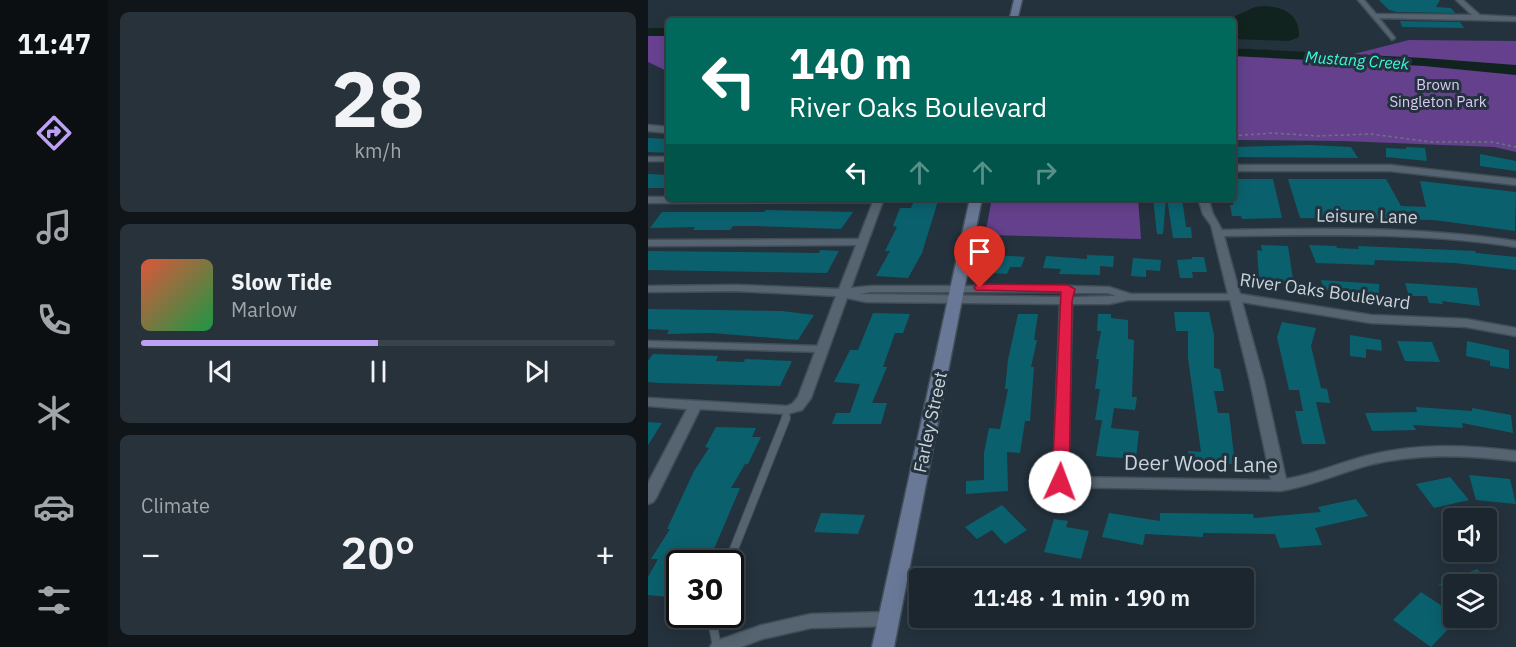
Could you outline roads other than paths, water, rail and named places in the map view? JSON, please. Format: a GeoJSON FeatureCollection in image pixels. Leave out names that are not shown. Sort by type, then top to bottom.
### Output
{"type":"FeatureCollection","features":[{"type":"Feature","properties":{"kind":"street"},"geometry":{"type":"LineString","coordinates":[[1014,18],[1018,0]]}},
{"type":"Feature","properties":{"kind":"street"},"geometry":{"type":"LineString","coordinates":[[1361,0],[1392,38]]}},
{"type":"Feature","properties":{"kind":"street"},"geometry":{"type":"LineString","coordinates":[[1459,0],[1478,17]]}},
{"type":"Feature","properties":{"kind":"street"},"geometry":{"type":"LineString","coordinates":[[1374,16],[1516,19]]}},
{"type":"Feature","properties":{"kind":"street"},"geometry":{"type":"LineString","coordinates":[[648,129],[666,130]]}},
{"type":"Feature","properties":{"kind":"street"},"geometry":{"type":"LineString","coordinates":[[1236,168],[1390,168],[1516,182]]}},
{"type":"Feature","properties":{"kind":"street"},"geometry":{"type":"LineString","coordinates":[[648,201],[666,201]]}},
{"type":"Feature","properties":{"kind":"street"},"geometry":{"type":"LineString","coordinates":[[648,402],[792,409],[804,398],[877,201]]}},
{"type":"Feature","properties":{"kind":"street","name":"Farley Street"},"geometry":{"type":"LineString","coordinates":[[883,647],[975,201]]}},
{"type":"Feature","properties":{"kind":"street"},"geometry":{"type":"LineString","coordinates":[[1204,201],[1217,233],[1257,381],[1280,486]]}},
{"type":"Feature","properties":{"kind":"street","name":"Leisure Lane"},"geometry":{"type":"LineString","coordinates":[[1217,233],[1392,232],[1516,244]]}},
{"type":"Feature","properties":{"kind":"street","name":"River Oaks Boulevard"},"geometry":{"type":"LineString","coordinates":[[648,289],[736,288],[841,293],[866,299],[957,293],[1067,295],[1108,301],[1128,297],[1234,297],[1371,319],[1466,323],[1516,332]]}},
{"type":"Feature","properties":{"kind":"street","name":"Deer Wood Lane"},"geometry":{"type":"LineString","coordinates":[[1067,295],[1060,482],[1280,486],[1382,457],[1430,451],[1468,451],[1516,456]]}},
{"type":"Feature","properties":{"kind":"street"},"geometry":{"type":"LineString","coordinates":[[648,498],[696,404]]}},
{"type":"Feature","properties":{"kind":"street"},"geometry":{"type":"LineString","coordinates":[[718,647],[762,632],[811,621],[889,619]]}},
{"type":"Feature","properties":{"kind":"lane"},"geometry":{"type":"LineString","coordinates":[[648,159],[666,159]]}},
{"type":"Feature","properties":{"kind":"lane"},"geometry":{"type":"LineString","coordinates":[[648,243],[861,242]]}},
{"type":"Feature","properties":{"kind":"lane"},"geometry":{"type":"LineString","coordinates":[[648,344],[821,349]]}},
{"type":"Feature","properties":{"kind":"lane"},"geometry":{"type":"LineString","coordinates":[[734,550],[785,421],[792,409]]}},
{"type":"Feature","properties":{"kind":"lane"},"geometry":{"type":"LineString","coordinates":[[714,628],[718,647]]}},
{"type":"Feature","properties":{"kind":"waterway","name":"Mustang Creek"},"geometry":{"type":"LineString","coordinates":[[648,32],[666,32]]}},
{"type":"Feature","properties":{"kind":"waterway","name":"Mustang Creek"},"geometry":{"type":"LineString","coordinates":[[1236,52],[1424,62],[1516,70]]}},
{"type":"Feature","properties":{"kind":"park label","name":"Brown Singleton Park"},"geometry":{"type":"Point","coordinates":[1438,92]}}]}
